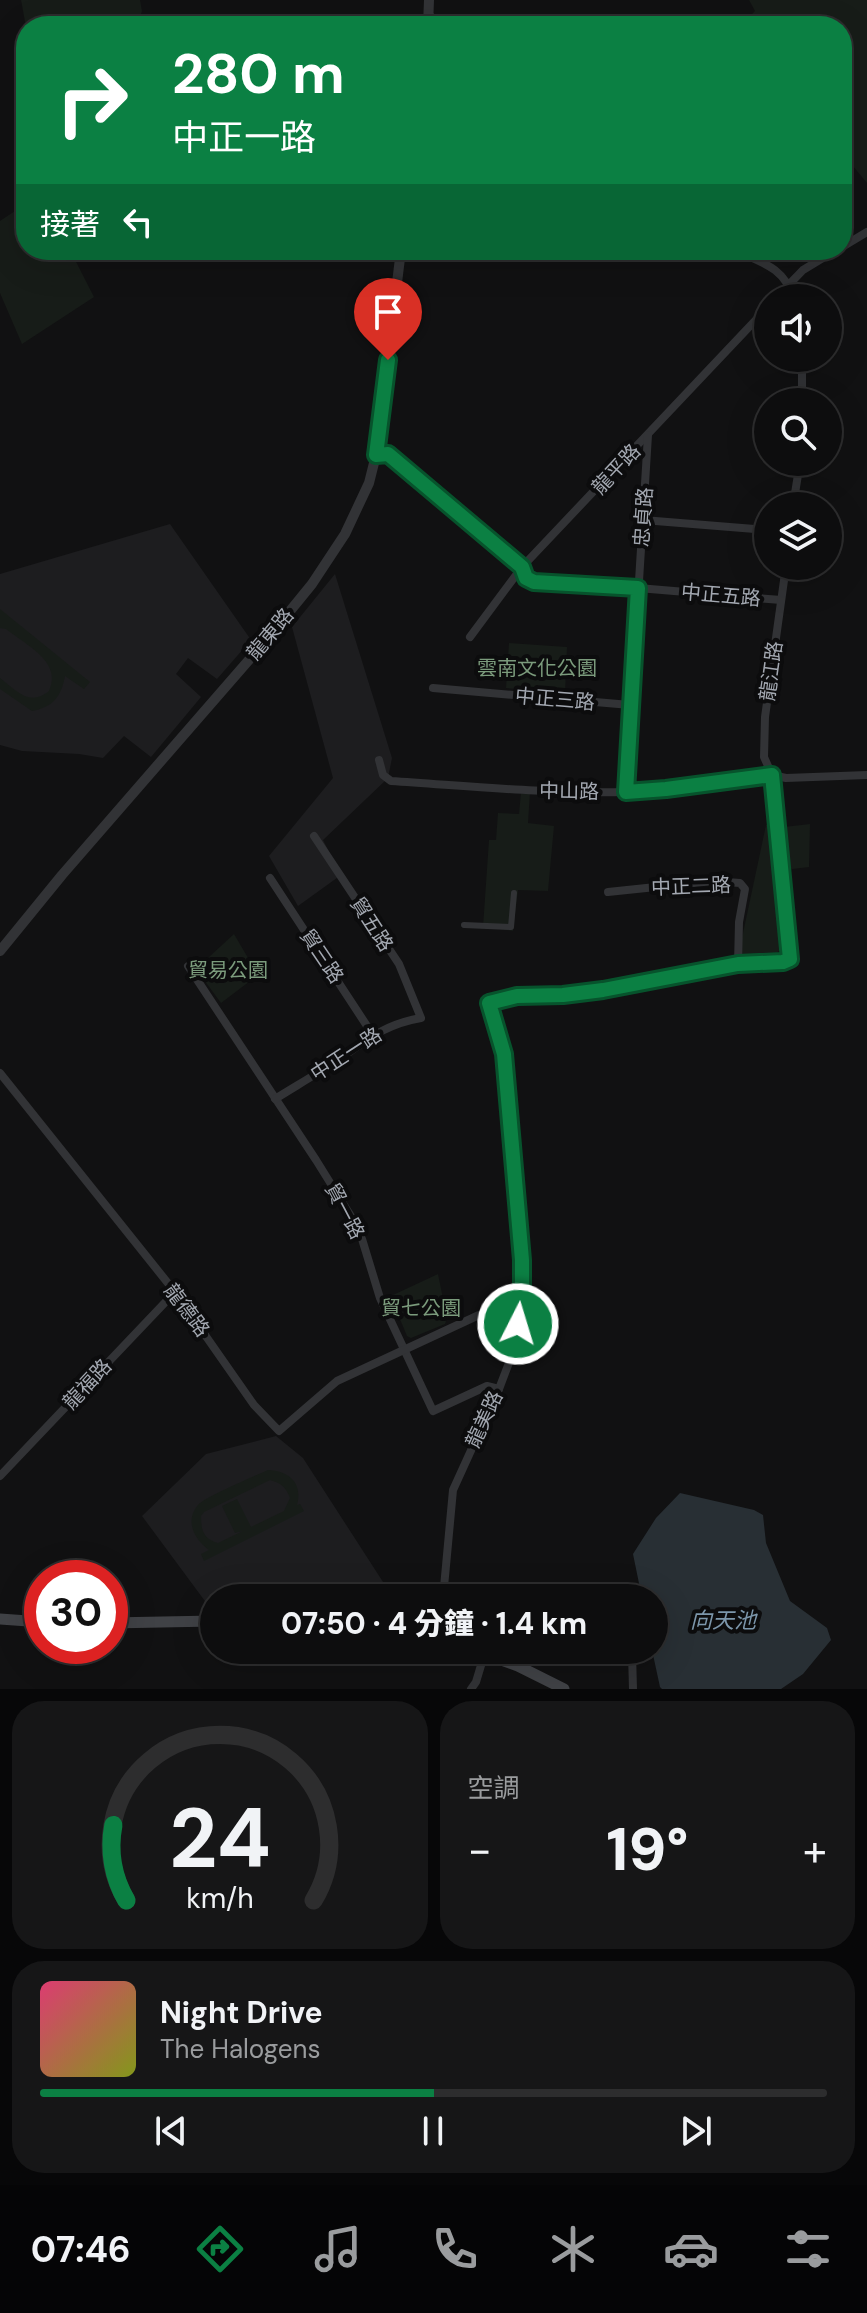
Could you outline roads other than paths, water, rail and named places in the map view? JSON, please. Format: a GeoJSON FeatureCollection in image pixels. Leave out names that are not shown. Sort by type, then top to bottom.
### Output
{"type":"FeatureCollection","features":[{"type":"Feature","properties":{"kind":"main road"},"geometry":{"type":"LineString","coordinates":[[0,1619],[24,1621]]}},
{"type":"Feature","properties":{"kind":"main road"},"geometry":{"type":"LineString","coordinates":[[128,1623],[200,1621]]}},
{"type":"Feature","properties":{"kind":"main road"},"geometry":{"type":"LineString","coordinates":[[513,1664],[564,1689]]}},
{"type":"Feature","properties":{"kind":"street","name":"龍東路"},"geometry":{"type":"LineString","coordinates":[[0,951],[268,638],[312,584],[345,534],[369,483],[376,455],[400,260]]}},
{"type":"Feature","properties":{"kind":"street"},"geometry":{"type":"LineString","coordinates":[[756,260],[778,270],[788,284]]}},
{"type":"Feature","properties":{"kind":"street"},"geometry":{"type":"LineString","coordinates":[[790,284],[803,270],[820,260]]}},
{"type":"Feature","properties":{"kind":"street","name":"龍平路"},"geometry":{"type":"LineString","coordinates":[[470,637],[522,567],[754,322]]}},
{"type":"Feature","properties":{"kind":"street","name":"忠貞路"},"geometry":{"type":"LineString","coordinates":[[626,792],[648,435]]}},
{"type":"Feature","properties":{"kind":"street","name":"中正五路"},"geometry":{"type":"LineString","coordinates":[[376,455],[388,454],[522,567],[526,578],[534,582],[781,600]]}},
{"type":"Feature","properties":{"kind":"street"},"geometry":{"type":"LineString","coordinates":[[643,520],[754,529]]}},
{"type":"Feature","properties":{"kind":"street","name":"龍江路"},"geometry":{"type":"LineString","coordinates":[[772,775],[764,757],[765,717],[784,580]]}},
{"type":"Feature","properties":{"kind":"street","name":"中正三路"},"geometry":{"type":"LineString","coordinates":[[433,688],[630,705]]}},
{"type":"Feature","properties":{"kind":"street","name":"中山路"},"geometry":{"type":"LineString","coordinates":[[379,760],[383,775],[391,781],[524,790],[626,792],[772,775],[786,778],[867,775]]}},
{"type":"Feature","properties":{"kind":"street"},"geometry":{"type":"LineString","coordinates":[[738,964],[783,962],[790,959],[791,954],[772,775]]}},
{"type":"Feature","properties":{"kind":"street","name":"貿五路"},"geometry":{"type":"LineString","coordinates":[[314,836],[399,964],[421,1018]]}},
{"type":"Feature","properties":{"kind":"street","name":"貿三路"},"geometry":{"type":"LineString","coordinates":[[270,878],[345,991],[369,1029],[370,1036]]}},
{"type":"Feature","properties":{"kind":"street","name":"中正二路"},"geometry":{"type":"LineString","coordinates":[[608,892],[713,881],[740,883],[745,889],[739,922],[738,964]]}},
{"type":"Feature","properties":{"kind":"street"},"geometry":{"type":"LineString","coordinates":[[464,925],[511,927],[514,893]]}},
{"type":"Feature","properties":{"kind":"street","name":"龍美路"},"geometry":{"type":"LineString","coordinates":[[444,1584],[453,1490],[515,1347],[522,1301],[522,1260],[504,1054],[489,1003],[517,996],[603,990],[738,964]]}},
{"type":"Feature","properties":{"kind":"street","name":"貿一路"},"geometry":{"type":"LineString","coordinates":[[188,966],[354,1221],[380,1298],[433,1411],[487,1386],[499,1389]]}},
{"type":"Feature","properties":{"kind":"street","name":"中正一路"},"geometry":{"type":"LineString","coordinates":[[275,1099],[325,1069],[370,1036],[421,1018]]}},
{"type":"Feature","properties":{"kind":"street","name":"龍德路"},"geometry":{"type":"LineString","coordinates":[[0,1073],[175,1292],[254,1405],[279,1431],[337,1381],[404,1349]]}},
{"type":"Feature","properties":{"kind":"street","name":"龍福路"},"geometry":{"type":"LineString","coordinates":[[0,1476],[175,1292]]}},
{"type":"Feature","properties":{"kind":"street"},"geometry":{"type":"LineString","coordinates":[[404,1349],[479,1315],[522,1301]]}},
{"type":"Feature","properties":{"kind":"street"},"geometry":{"type":"LineString","coordinates":[[471,1689],[476,1682],[478,1664]]}},
{"type":"Feature","properties":{"kind":"street"},"geometry":{"type":"LineString","coordinates":[[632,1664],[633,1689]]}},
{"type":"Feature","properties":{"kind":"water","name":"向天池"},"geometry":{"type":"Polygon","coordinates":[[[680,1493],[754,1510],[763,1515],[766,1543],[790,1601],[827,1628],[831,1640],[803,1674],[781,1689],[660,1687],[655,1664],[668,1664],[668,1584],[639,1584],[633,1554],[656,1518],[680,1493]]]}},
{"type":"Feature","properties":{"kind":"park label","name":"雲南文化公園"},"geometry":{"type":"Point","coordinates":[537,668]}},
{"type":"Feature","properties":{"kind":"park label","name":"貿易公園"},"geometry":{"type":"Point","coordinates":[228,970]}},
{"type":"Feature","properties":{"kind":"park label","name":"貿七公園"},"geometry":{"type":"Point","coordinates":[421,1308]}}]}
